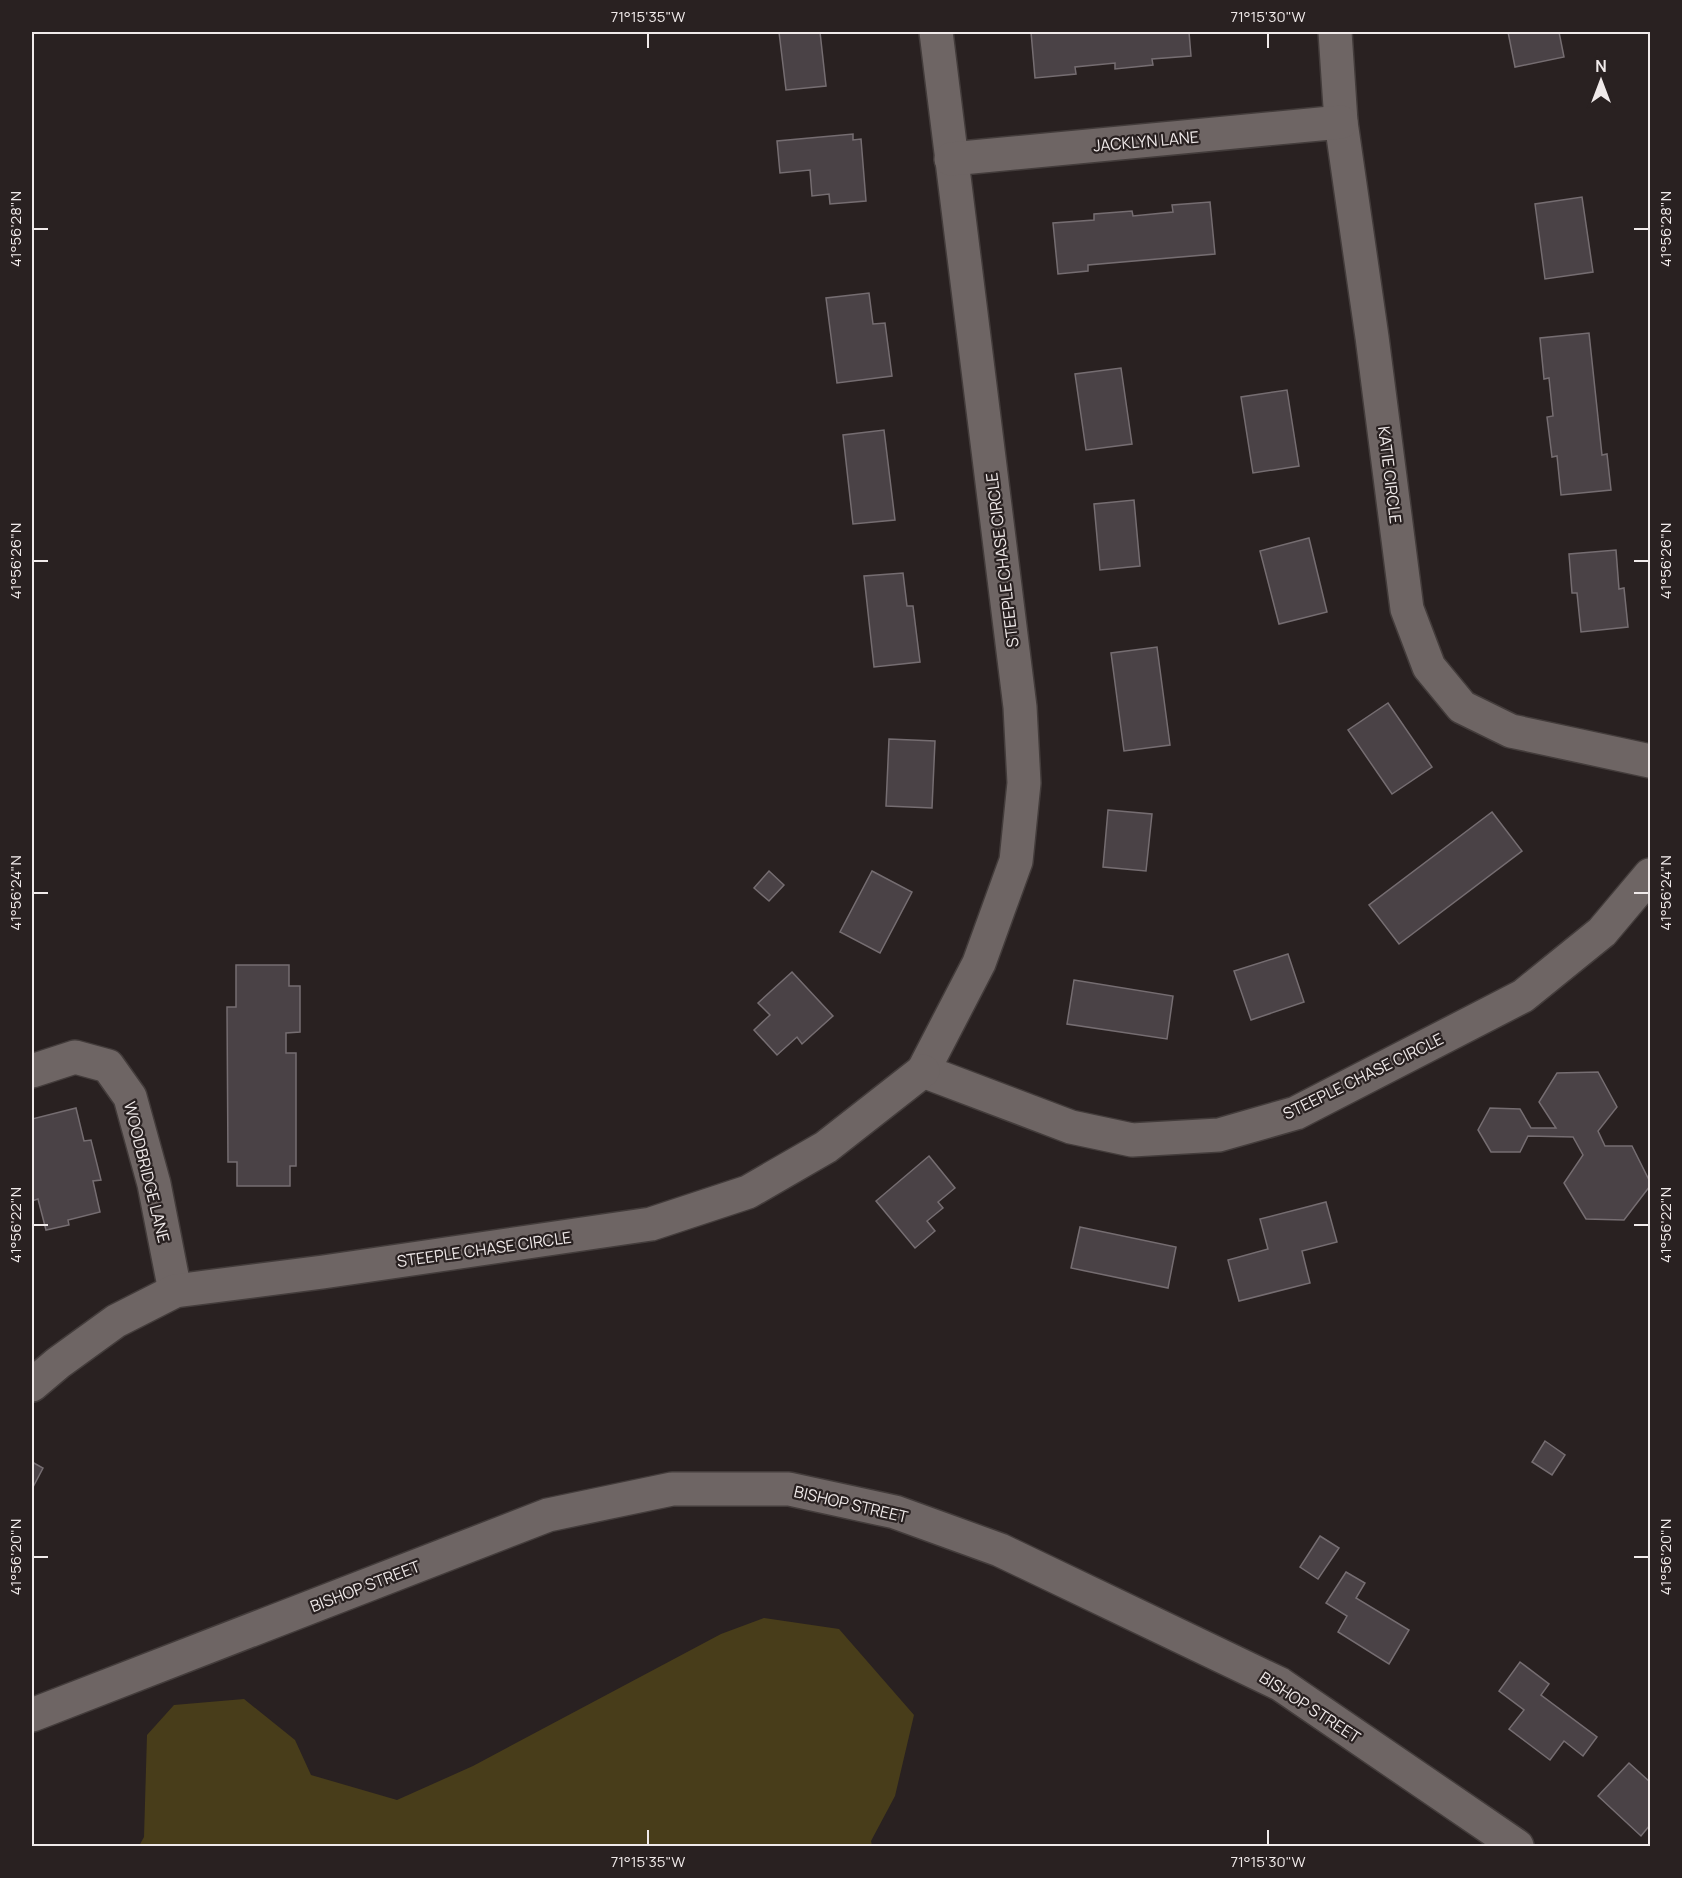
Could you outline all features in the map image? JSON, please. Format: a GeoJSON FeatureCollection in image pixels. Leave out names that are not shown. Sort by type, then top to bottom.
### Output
{"type":"FeatureCollection","features":[{"type":"Feature","properties":{"kind":"street","name":"STEEPLE CHASE CIRCLE"},"geometry":{"type":"LineString","coordinates":[[32,1385],[116,1321],[175,1291],[651,1224],[748,1192],[826,1148],[923,1071],[979,963],[1016,861],[1024,783],[1017,683],[936,32]]}},
{"type":"Feature","properties":{"kind":"street","name":"KATIE CIRCLE"},"geometry":{"type":"LineString","coordinates":[[1335,32],[1341,122],[1372,337],[1407,609],[1430,667],[1462,707],[1511,731],[1650,761]]}},
{"type":"Feature","properties":{"kind":"street","name":"JACKLYN LANE"},"geometry":{"type":"LineString","coordinates":[[951,159],[1341,122]]}},
{"type":"Feature","properties":{"kind":"street","name":"STEEPLE CHASE CIRCLE"},"geometry":{"type":"LineString","coordinates":[[923,1071],[1071,1126],[1132,1140],[1219,1135],[1296,1113],[1523,996],[1602,932],[1650,875]]}},
{"type":"Feature","properties":{"kind":"street","name":"WOODBRIDGE LANE"},"geometry":{"type":"LineString","coordinates":[[32,1071],[75,1057],[108,1066],[130,1097],[154,1184],[175,1291]]}},
{"type":"Feature","properties":{"kind":"street","name":"BISHOP STREET"},"geometry":{"type":"LineString","coordinates":[[32,1715],[548,1515],[672,1489],[789,1488],[895,1512],[1000,1550],[1280,1684],[1517,1846]]}},
{"type":"Feature","properties":{"kind":"shaded area"},"geometry":{"type":"Polygon","coordinates":[[[764,1618],[839,1629],[914,1715],[895,1796],[871,1841],[872,1846],[139,1846],[144,1837],[147,1735],[174,1705],[244,1699],[295,1740],[311,1775],[397,1800],[473,1766],[721,1634],[764,1618]]]}},
{"type":"Feature","properties":{"kind":"building"},"geometry":{"type":"Polygon","coordinates":[[[779,32],[820,32],[826,86],[786,90],[779,32]]]}},
{"type":"Feature","properties":{"kind":"building"},"geometry":{"type":"Polygon","coordinates":[[[1031,32],[1189,32],[1191,56],[1152,59],[1153,65],[1115,69],[1115,63],[1075,67],[1076,74],[1035,78],[1031,32]]]}},
{"type":"Feature","properties":{"kind":"building"},"geometry":{"type":"Polygon","coordinates":[[[1508,32],[1559,32],[1564,57],[1515,67],[1508,32]]]}},
{"type":"Feature","properties":{"kind":"building"},"geometry":{"type":"Polygon","coordinates":[[[853,134],[853,140],[861,139],[866,201],[830,204],[829,194],[812,196],[810,170],[780,173],[777,141],[853,134]]]}},
{"type":"Feature","properties":{"kind":"building"},"geometry":{"type":"Polygon","coordinates":[[[1582,197],[1593,272],[1545,279],[1535,204],[1582,197]]]}},
{"type":"Feature","properties":{"kind":"building"},"geometry":{"type":"Polygon","coordinates":[[[1210,202],[1215,254],[1088,265],[1088,271],[1058,274],[1053,223],[1094,220],[1094,214],[1132,211],[1133,216],[1173,212],[1172,205],[1210,202]]]}},
{"type":"Feature","properties":{"kind":"building"},"geometry":{"type":"Polygon","coordinates":[[[869,293],[873,324],[885,323],[892,376],[837,383],[826,298],[869,293]]]}},
{"type":"Feature","properties":{"kind":"building"},"geometry":{"type":"Polygon","coordinates":[[[1589,333],[1602,455],[1607,454],[1611,490],[1561,495],[1557,456],[1552,457],[1547,417],[1553,416],[1549,378],[1544,379],[1540,338],[1589,333]]]}},
{"type":"Feature","properties":{"kind":"building"},"geometry":{"type":"Polygon","coordinates":[[[1121,368],[1132,444],[1086,450],[1075,374],[1121,368]]]}},
{"type":"Feature","properties":{"kind":"building"},"geometry":{"type":"Polygon","coordinates":[[[1287,390],[1299,466],[1253,473],[1241,397],[1287,390]]]}},
{"type":"Feature","properties":{"kind":"building"},"geometry":{"type":"Polygon","coordinates":[[[884,430],[895,520],[853,524],[843,435],[884,430]]]}},
{"type":"Feature","properties":{"kind":"building"},"geometry":{"type":"Polygon","coordinates":[[[1134,500],[1140,566],[1100,570],[1094,504],[1134,500]]]}},
{"type":"Feature","properties":{"kind":"building"},"geometry":{"type":"Polygon","coordinates":[[[1309,538],[1327,612],[1279,624],[1260,551],[1309,538]]]}},
{"type":"Feature","properties":{"kind":"building"},"geometry":{"type":"Polygon","coordinates":[[[1616,550],[1619,589],[1624,588],[1628,627],[1581,632],[1577,593],[1572,593],[1569,554],[1616,550]]]}},
{"type":"Feature","properties":{"kind":"building"},"geometry":{"type":"Polygon","coordinates":[[[903,573],[907,606],[913,606],[920,662],[874,667],[864,576],[903,573]]]}},
{"type":"Feature","properties":{"kind":"building"},"geometry":{"type":"Polygon","coordinates":[[[1157,647],[1170,745],[1124,751],[1111,653],[1157,647]]]}},
{"type":"Feature","properties":{"kind":"building"},"geometry":{"type":"Polygon","coordinates":[[[1388,703],[1432,767],[1392,794],[1348,730],[1388,703]]]}},
{"type":"Feature","properties":{"kind":"building"},"geometry":{"type":"Polygon","coordinates":[[[889,739],[935,741],[932,808],[886,806],[889,739]]]}},
{"type":"Feature","properties":{"kind":"building"},"geometry":{"type":"Polygon","coordinates":[[[1108,810],[1152,814],[1146,871],[1103,867],[1108,810]]]}},
{"type":"Feature","properties":{"kind":"building"},"geometry":{"type":"Polygon","coordinates":[[[1492,812],[1522,851],[1399,944],[1369,905],[1492,812]]]}},
{"type":"Feature","properties":{"kind":"building"},"geometry":{"type":"Polygon","coordinates":[[[769,871],[784,885],[769,901],[754,888],[769,871]]]}},
{"type":"Feature","properties":{"kind":"building"},"geometry":{"type":"Polygon","coordinates":[[[872,871],[912,892],[880,953],[840,932],[872,871]]]}},
{"type":"Feature","properties":{"kind":"building"},"geometry":{"type":"Polygon","coordinates":[[[1288,954],[1304,1002],[1251,1020],[1234,971],[1288,954]]]}},
{"type":"Feature","properties":{"kind":"building"},"geometry":{"type":"Polygon","coordinates":[[[236,965],[289,965],[289,986],[300,986],[300,1032],[286,1033],[286,1053],[296,1053],[296,1166],[290,1166],[290,1186],[237,1186],[237,1162],[228,1162],[227,1007],[236,1007],[236,965]]]}},
{"type":"Feature","properties":{"kind":"building"},"geometry":{"type":"Polygon","coordinates":[[[792,972],[833,1016],[802,1044],[797,1037],[777,1055],[754,1030],[770,1015],[758,1003],[792,972]]]}},
{"type":"Feature","properties":{"kind":"building"},"geometry":{"type":"Polygon","coordinates":[[[1074,980],[1173,996],[1167,1039],[1067,1024],[1074,980]]]}},
{"type":"Feature","properties":{"kind":"building"},"geometry":{"type":"Polygon","coordinates":[[[1598,1072],[1617,1107],[1598,1131],[1605,1146],[1632,1146],[1650,1182],[1650,1186],[1624,1220],[1586,1219],[1564,1183],[1583,1155],[1573,1137],[1528,1136],[1520,1152],[1491,1152],[1478,1130],[1490,1108],[1520,1109],[1531,1128],[1556,1128],[1539,1102],[1557,1073],[1598,1072]]]}},
{"type":"Feature","properties":{"kind":"building"},"geometry":{"type":"Polygon","coordinates":[[[76,1108],[84,1141],[91,1140],[101,1180],[93,1181],[100,1212],[68,1220],[69,1225],[46,1230],[38,1199],[32,1201],[32,1119],[76,1108]]]}},
{"type":"Feature","properties":{"kind":"building"},"geometry":{"type":"Polygon","coordinates":[[[929,1156],[955,1188],[938,1202],[943,1208],[927,1221],[935,1231],[915,1248],[876,1201],[929,1156]]]}},
{"type":"Feature","properties":{"kind":"building"},"geometry":{"type":"Polygon","coordinates":[[[1326,1202],[1337,1242],[1302,1251],[1310,1283],[1239,1301],[1228,1260],[1268,1249],[1260,1219],[1326,1202]]]}},
{"type":"Feature","properties":{"kind":"building"},"geometry":{"type":"Polygon","coordinates":[[[1080,1227],[1176,1247],[1168,1288],[1071,1268],[1080,1227]]]}},
{"type":"Feature","properties":{"kind":"building"},"geometry":{"type":"Polygon","coordinates":[[[1545,1441],[1565,1455],[1552,1475],[1532,1462],[1545,1441]]]}},
{"type":"Feature","properties":{"kind":"building"},"geometry":{"type":"Polygon","coordinates":[[[32,1462],[43,1468],[32,1489],[32,1462]]]}},
{"type":"Feature","properties":{"kind":"building"},"geometry":{"type":"Polygon","coordinates":[[[1320,1536],[1339,1548],[1318,1579],[1300,1567],[1320,1536]]]}},
{"type":"Feature","properties":{"kind":"building"},"geometry":{"type":"Polygon","coordinates":[[[1346,1572],[1365,1583],[1356,1598],[1409,1630],[1389,1664],[1338,1632],[1347,1616],[1326,1603],[1346,1572]]]}},
{"type":"Feature","properties":{"kind":"building"},"geometry":{"type":"Polygon","coordinates":[[[1520,1662],[1549,1684],[1541,1695],[1597,1737],[1583,1756],[1564,1741],[1550,1760],[1509,1729],[1524,1710],[1499,1691],[1520,1662]]]}},
{"type":"Feature","properties":{"kind":"building"},"geometry":{"type":"Polygon","coordinates":[[[1629,1763],[1650,1782],[1650,1825],[1641,1836],[1598,1796],[1629,1763]]]}}]}
